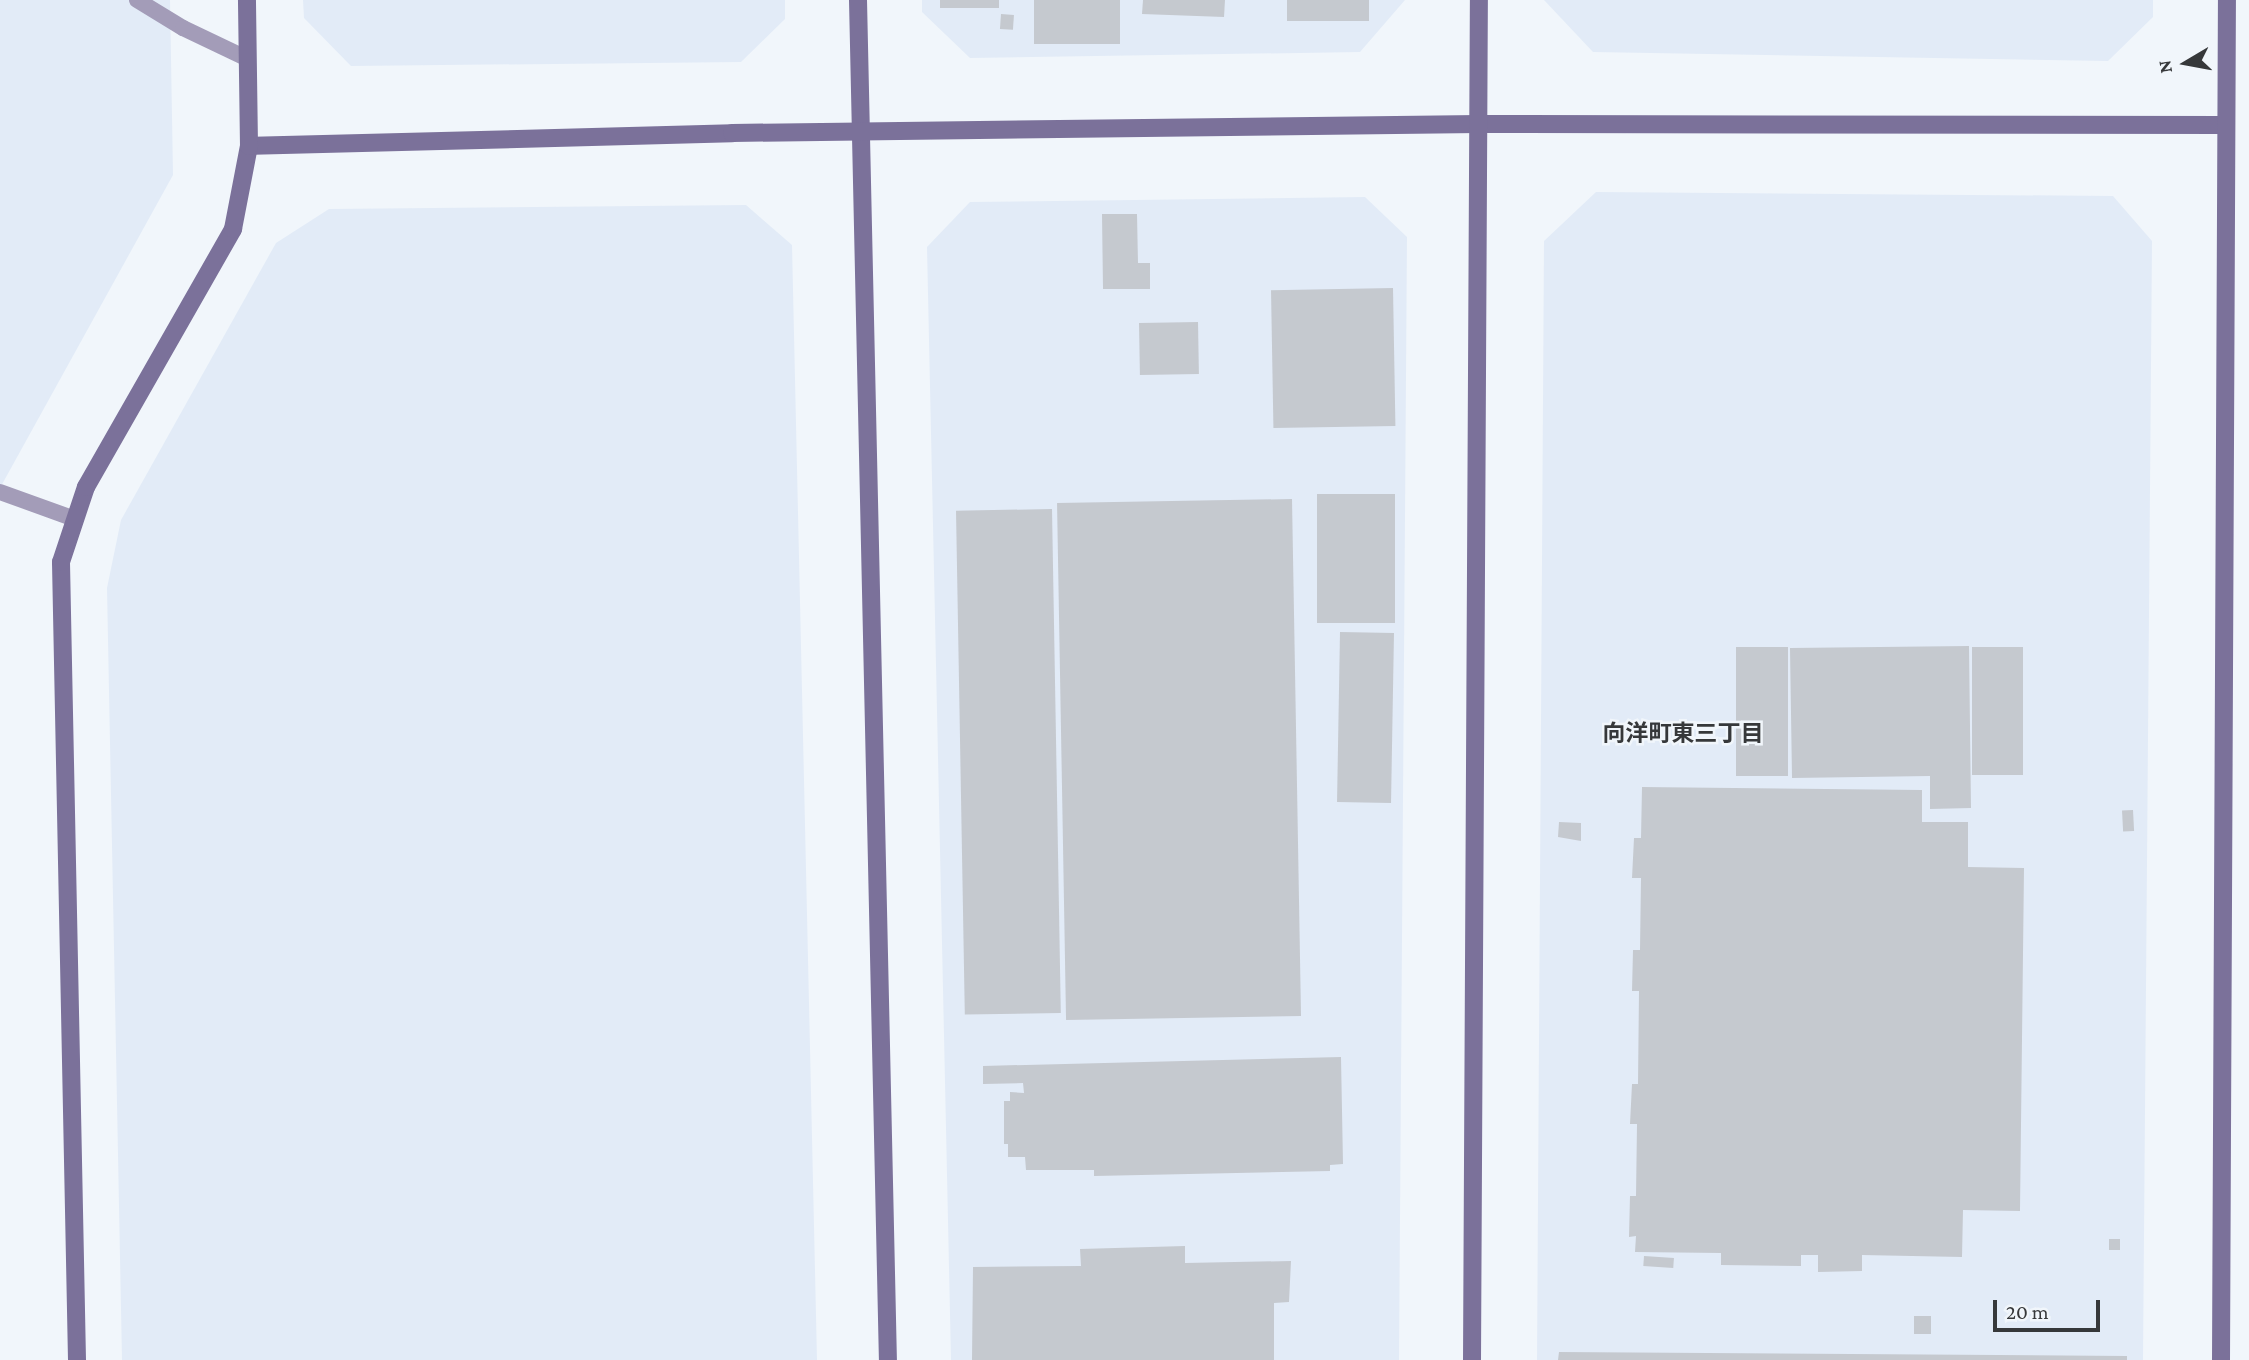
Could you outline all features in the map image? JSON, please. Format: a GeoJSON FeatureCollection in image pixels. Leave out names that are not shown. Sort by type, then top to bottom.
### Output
{"type":"FeatureCollection","features":[{"type":"Feature","properties":{"kind":"street"},"geometry":{"type":"LineString","coordinates":[[77,1360],[61,562],[86,487],[233,229],[249,146],[247,0]]}},
{"type":"Feature","properties":{"kind":"street"},"geometry":{"type":"LineString","coordinates":[[858,0],[888,1360]]}},
{"type":"Feature","properties":{"kind":"street"},"geometry":{"type":"LineString","coordinates":[[1472,1360],[1479,0]]}},
{"type":"Feature","properties":{"kind":"street"},"geometry":{"type":"LineString","coordinates":[[2221,1360],[2227,0]]}},
{"type":"Feature","properties":{"kind":"street"},"geometry":{"type":"LineString","coordinates":[[249,146],[860,132],[1479,124],[2226,125]]}},
{"type":"Feature","properties":{"kind":"lane"},"geometry":{"type":"LineString","coordinates":[[137,0],[183,29],[248,59]]}},
{"type":"Feature","properties":{"kind":"lane"},"geometry":{"type":"LineString","coordinates":[[0,492],[75,519]]}},
{"type":"Feature","properties":{"kind":"shaded area"},"geometry":{"type":"Polygon","coordinates":[[[0,0],[170,0],[173,175],[0,488],[0,0]]]}},
{"type":"Feature","properties":{"kind":"shaded area"},"geometry":{"type":"Polygon","coordinates":[[[303,0],[785,0],[785,19],[741,62],[351,66],[304,18],[303,0]]]}},
{"type":"Feature","properties":{"kind":"shaded area"},"geometry":{"type":"Polygon","coordinates":[[[922,0],[1405,0],[1360,52],[970,58],[922,12],[922,0]]]}},
{"type":"Feature","properties":{"kind":"shaded area"},"geometry":{"type":"Polygon","coordinates":[[[1544,0],[2153,0],[2153,17],[2108,61],[1593,52],[1544,0]]]}},
{"type":"Feature","properties":{"kind":"shaded area"},"geometry":{"type":"Polygon","coordinates":[[[1596,192],[2113,196],[2152,241],[2143,1360],[1537,1360],[1544,241],[1596,192]]]}},
{"type":"Feature","properties":{"kind":"shaded area"},"geometry":{"type":"Polygon","coordinates":[[[1365,197],[1407,237],[1399,1360],[951,1360],[927,247],[970,202],[1365,197]]]}},
{"type":"Feature","properties":{"kind":"shaded area"},"geometry":{"type":"Polygon","coordinates":[[[746,205],[792,245],[817,1360],[122,1360],[107,588],[121,520],[276,243],[329,209],[746,205]]]}},
{"type":"Feature","properties":{"kind":"building"},"geometry":{"type":"Polygon","coordinates":[[[940,0],[999,0],[999,8],[940,8],[940,0]]]}},
{"type":"Feature","properties":{"kind":"building"},"geometry":{"type":"Polygon","coordinates":[[[1034,0],[1120,0],[1120,44],[1034,44],[1034,0]]]}},
{"type":"Feature","properties":{"kind":"building"},"geometry":{"type":"Polygon","coordinates":[[[1143,0],[1225,0],[1224,17],[1142,14],[1143,0]]]}},
{"type":"Feature","properties":{"kind":"building"},"geometry":{"type":"Polygon","coordinates":[[[1287,0],[1369,0],[1369,21],[1287,21],[1287,0]]]}},
{"type":"Feature","properties":{"kind":"building"},"geometry":{"type":"Polygon","coordinates":[[[1001,14],[1014,15],[1013,30],[1000,29],[1001,14]]]}},
{"type":"Feature","properties":{"kind":"building"},"geometry":{"type":"Polygon","coordinates":[[[1102,214],[1137,214],[1138,263],[1150,263],[1150,289],[1103,289],[1102,214]]]}},
{"type":"Feature","properties":{"kind":"building"},"geometry":{"type":"Polygon","coordinates":[[[1393,288],[1395,426],[1273,428],[1271,290],[1393,288]]]}},
{"type":"Feature","properties":{"kind":"building"},"geometry":{"type":"Polygon","coordinates":[[[1198,322],[1199,374],[1140,375],[1139,323],[1198,322]]]}},
{"type":"Feature","properties":{"kind":"building"},"geometry":{"type":"Polygon","coordinates":[[[1317,494],[1395,494],[1395,623],[1317,623],[1317,494]]]}},
{"type":"Feature","properties":{"kind":"building"},"geometry":{"type":"Polygon","coordinates":[[[1292,499],[1301,1016],[1066,1020],[1057,503],[1292,499]]]}},
{"type":"Feature","properties":{"kind":"building"},"geometry":{"type":"Polygon","coordinates":[[[1052,509],[1061,1013],[965,1015],[956,511],[1052,509]]]}},
{"type":"Feature","properties":{"kind":"building"},"geometry":{"type":"Polygon","coordinates":[[[1340,632],[1394,633],[1391,803],[1337,802],[1340,632]]]}},
{"type":"Feature","properties":{"kind":"building"},"geometry":{"type":"Polygon","coordinates":[[[1969,646],[1971,808],[1930,809],[1930,776],[1792,778],[1790,648],[1969,646]]]}},
{"type":"Feature","properties":{"kind":"building"},"geometry":{"type":"Polygon","coordinates":[[[1736,647],[1788,647],[1788,776],[1736,776],[1736,647]]]}},
{"type":"Feature","properties":{"kind":"building"},"geometry":{"type":"Polygon","coordinates":[[[1972,647],[2023,647],[2023,775],[1972,775],[1972,647]]]}},
{"type":"Feature","properties":{"kind":"building"},"geometry":{"type":"Polygon","coordinates":[[[1642,787],[1922,790],[1922,822],[1968,822],[1968,867],[2024,868],[2020,1211],[1963,1210],[1962,1257],[1862,1255],[1862,1271],[1818,1272],[1818,1255],[1801,1255],[1801,1266],[1721,1265],[1721,1253],[1635,1252],[1636,1236],[1629,1237],[1630,1196],[1636,1196],[1637,1124],[1630,1124],[1632,1084],[1638,1084],[1639,991],[1632,991],[1633,950],[1640,950],[1641,878],[1632,878],[1634,838],[1641,838],[1642,787]]]}},
{"type":"Feature","properties":{"kind":"building"},"geometry":{"type":"Polygon","coordinates":[[[2133,810],[2134,831],[2123,832],[2122,811],[2133,810]]]}},
{"type":"Feature","properties":{"kind":"building"},"geometry":{"type":"Polygon","coordinates":[[[1559,822],[1581,823],[1581,841],[1558,837],[1559,822]]]}},
{"type":"Feature","properties":{"kind":"building"},"geometry":{"type":"Polygon","coordinates":[[[1341,1057],[1343,1164],[1330,1165],[1330,1171],[1094,1176],[1094,1170],[1026,1170],[1025,1157],[1008,1157],[1008,1144],[1004,1144],[1004,1101],[1010,1101],[1010,1092],[1024,1093],[1023,1083],[983,1084],[983,1066],[1341,1057]]]}},
{"type":"Feature","properties":{"kind":"building"},"geometry":{"type":"Polygon","coordinates":[[[2109,1239],[2120,1239],[2120,1250],[2109,1250],[2109,1239]]]}},
{"type":"Feature","properties":{"kind":"building"},"geometry":{"type":"Polygon","coordinates":[[[1185,1246],[1185,1263],[1291,1261],[1289,1302],[1274,1303],[1274,1360],[972,1360],[973,1267],[1081,1266],[1080,1249],[1185,1246]]]}},
{"type":"Feature","properties":{"kind":"building"},"geometry":{"type":"Polygon","coordinates":[[[1644,1256],[1674,1258],[1673,1268],[1643,1266],[1644,1256]]]}},
{"type":"Feature","properties":{"kind":"building"},"geometry":{"type":"Polygon","coordinates":[[[1914,1316],[1931,1316],[1931,1334],[1914,1334],[1914,1316]]]}},
{"type":"Feature","properties":{"kind":"building"},"geometry":{"type":"Polygon","coordinates":[[[1559,1352],[2127,1356],[2127,1360],[1558,1360],[1559,1352]]]}},
{"type":"Feature","properties":{"kind":"district","name":"向洋町東三丁目"},"geometry":{"type":"Point","coordinates":[1683,733]}}]}
